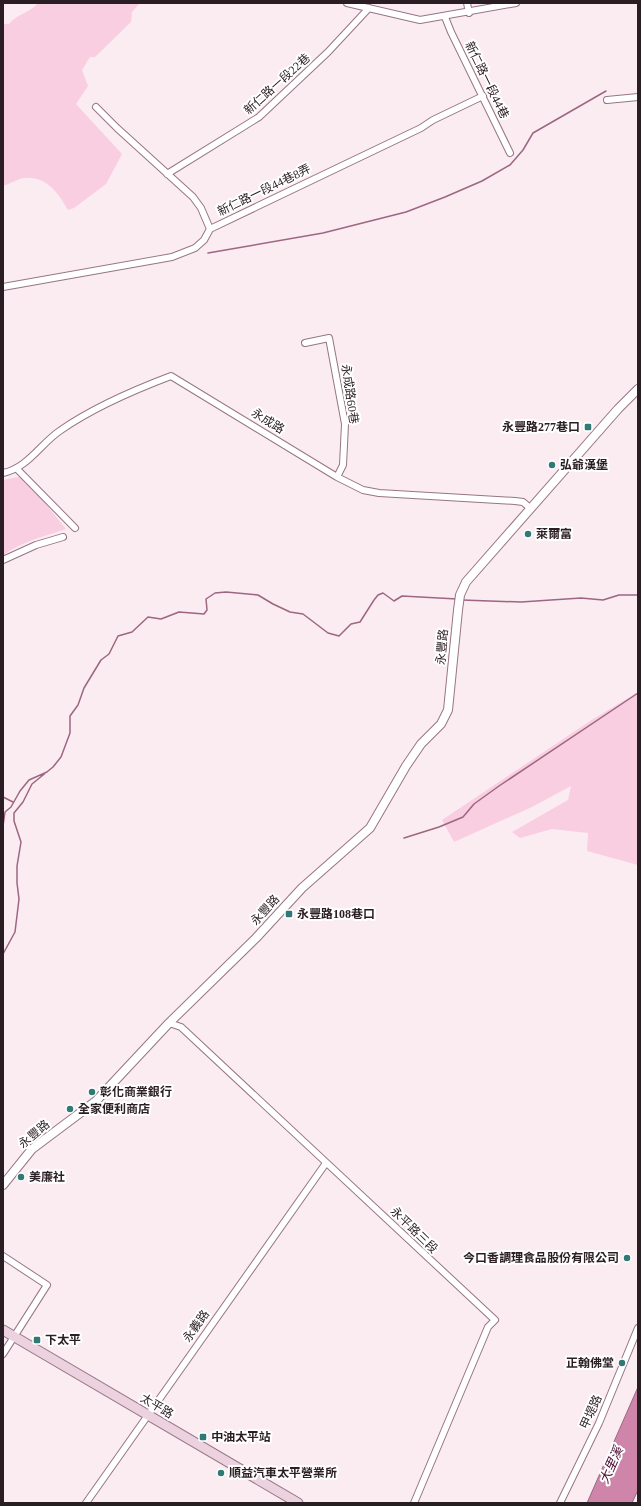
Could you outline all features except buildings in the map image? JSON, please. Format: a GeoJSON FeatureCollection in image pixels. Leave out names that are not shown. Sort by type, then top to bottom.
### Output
{"type":"FeatureCollection","features":[{"type":"Feature","properties":{"kind":"main road","name":"太平路"},"geometry":{"type":"LineString","coordinates":[[3,1330],[298,1503]]}},
{"type":"Feature","properties":{"kind":"street"},"geometry":{"type":"LineString","coordinates":[[347,3],[414,20],[516,3]]}},
{"type":"Feature","properties":{"kind":"street"},"geometry":{"type":"LineString","coordinates":[[467,3],[469,12]]}},
{"type":"Feature","properties":{"kind":"street","name":"新仁路一段22巷"},"geometry":{"type":"LineString","coordinates":[[167,174],[259,117],[328,52],[370,8]]}},
{"type":"Feature","properties":{"kind":"street","name":"新仁路一段44巷"},"geometry":{"type":"LineString","coordinates":[[445,16],[451,32],[510,153]]}},
{"type":"Feature","properties":{"kind":"street","name":"新仁路一段44巷8弄"},"geometry":{"type":"LineString","coordinates":[[3,287],[172,257],[195,248],[204,240],[210,229],[421,128],[433,120],[483,96]]}},
{"type":"Feature","properties":{"kind":"street"},"geometry":{"type":"LineString","coordinates":[[607,100],[638,96]]}},
{"type":"Feature","properties":{"kind":"street"},"geometry":{"type":"LineString","coordinates":[[96,107],[193,197],[201,208],[210,229]]}},
{"type":"Feature","properties":{"kind":"street","name":"永成路60巷"},"geometry":{"type":"LineString","coordinates":[[305,343],[329,338],[344,424],[343,465],[337,477]]}},
{"type":"Feature","properties":{"kind":"street","name":"永成路"},"geometry":{"type":"LineString","coordinates":[[3,473],[17,469],[61,430],[121,397],[171,376],[355,487],[370,492],[515,501],[523,502],[530,508]]}},
{"type":"Feature","properties":{"kind":"street","name":"永豐路"},"geometry":{"type":"LineString","coordinates":[[3,1185],[32,1149],[101,1096],[169,1023],[256,938],[302,888],[374,823],[406,766],[421,744],[441,724],[448,710],[459,599],[470,576],[618,409],[638,389]]}},
{"type":"Feature","properties":{"kind":"street"},"geometry":{"type":"LineString","coordinates":[[17,469],[75,528]]}},
{"type":"Feature","properties":{"kind":"street"},"geometry":{"type":"LineString","coordinates":[[3,560],[36,545],[63,537]]}},
{"type":"Feature","properties":{"kind":"street","name":"永平路三段"},"geometry":{"type":"LineString","coordinates":[[169,1023],[181,1027],[495,1320],[486,1333],[414,1503]]}},
{"type":"Feature","properties":{"kind":"street","name":"永義路"},"geometry":{"type":"LineString","coordinates":[[86,1503],[326,1163]]}},
{"type":"Feature","properties":{"kind":"street"},"geometry":{"type":"LineString","coordinates":[[3,1256],[47,1285],[3,1354]]}},
{"type":"Feature","properties":{"kind":"street","name":"甲堤路"},"geometry":{"type":"LineString","coordinates":[[560,1503],[599,1423],[638,1328]]}},
{"type":"Feature","properties":{"kind":"shaded area"},"geometry":{"type":"Polygon","coordinates":[[[38,3],[140,3],[132,12],[131,22],[95,57],[90,57],[82,70],[88,86],[76,104],[122,154],[106,184],[74,208],[68,210],[56,192],[51,187],[39,180],[24,178],[3,186],[3,24],[9,24],[16,17],[31,9],[38,3]]]}},
{"type":"Feature","properties":{"kind":"shaded area"},"geometry":{"type":"Polygon","coordinates":[[[23,476],[66,529],[25,543],[9,551],[3,556],[3,480],[23,476]]]}},
{"type":"Feature","properties":{"kind":"shaded area"},"geometry":{"type":"Polygon","coordinates":[[[638,692],[638,865],[587,851],[588,833],[552,829],[520,838],[512,832],[568,800],[571,786],[532,807],[454,842],[442,820],[590,721],[638,692]]]}},
{"type":"Feature","properties":{"kind":"water","name":"大里溪"},"geometry":{"type":"Polygon","coordinates":[[[638,1387],[638,1490],[632,1503],[587,1503],[638,1387]]]}},
{"type":"Feature","properties":{"kind":"waterway"},"geometry":{"type":"LineString","coordinates":[[208,253],[323,233],[406,212],[445,197],[482,181],[510,165],[523,150],[533,133],[606,91]]}},
{"type":"Feature","properties":{"kind":"waterway"},"geometry":{"type":"LineString","coordinates":[[3,954],[15,932],[19,899],[17,866],[21,842],[14,821],[14,813],[23,802],[32,784],[53,767],[61,757],[70,733],[70,716],[78,705],[84,688],[101,660],[109,654],[118,636],[132,632],[148,617],[161,619],[179,612],[204,614],[207,610],[206,599],[215,593],[226,592],[258,595],[290,612],[303,614],[328,633],[339,636],[351,624],[360,622],[374,600],[378,595],[383,593],[394,601],[402,596],[457,599]]}},
{"type":"Feature","properties":{"kind":"waterway"},"geometry":{"type":"LineString","coordinates":[[462,600],[521,602],[581,598],[603,600],[619,595],[638,595]]}},
{"type":"Feature","properties":{"kind":"waterway"},"geometry":{"type":"LineString","coordinates":[[404,838],[439,827],[463,817],[474,804],[499,786],[638,693]]}},
{"type":"Feature","properties":{"kind":"waterway"},"geometry":{"type":"LineString","coordinates":[[3,826],[5,812],[11,807],[20,791],[29,780],[47,772]]}},
{"type":"Feature","properties":{"kind":"waterway"},"geometry":{"type":"LineString","coordinates":[[3,797],[13,802]]}},
{"type":"Feature","properties":{"kind":"place","name":"永豐路277巷口"},"geometry":{"type":"Point","coordinates":[588,427]}},
{"type":"Feature","properties":{"kind":"place","name":"弘爺漢堡"},"geometry":{"type":"Point","coordinates":[552,465]}},
{"type":"Feature","properties":{"kind":"place","name":"萊爾富"},"geometry":{"type":"Point","coordinates":[528,534]}},
{"type":"Feature","properties":{"kind":"place","name":"永豐路108巷口"},"geometry":{"type":"Point","coordinates":[289,914]}},
{"type":"Feature","properties":{"kind":"place","name":"彰化商業銀行"},"geometry":{"type":"Point","coordinates":[92,1092]}},
{"type":"Feature","properties":{"kind":"place","name":"全家便利商店"},"geometry":{"type":"Point","coordinates":[70,1109]}},
{"type":"Feature","properties":{"kind":"place","name":"美廉社"},"geometry":{"type":"Point","coordinates":[21,1177]}},
{"type":"Feature","properties":{"kind":"place","name":"今口香調理食品股份有限公司"},"geometry":{"type":"Point","coordinates":[627,1258]}},
{"type":"Feature","properties":{"kind":"place","name":"下太平"},"geometry":{"type":"Point","coordinates":[37,1340]}},
{"type":"Feature","properties":{"kind":"place","name":"正翰佛堂"},"geometry":{"type":"Point","coordinates":[622,1363]}},
{"type":"Feature","properties":{"kind":"place","name":"中油太平站"},"geometry":{"type":"Point","coordinates":[203,1437]}},
{"type":"Feature","properties":{"kind":"place","name":"順益汽車太平營業所"},"geometry":{"type":"Point","coordinates":[221,1473]}}]}
